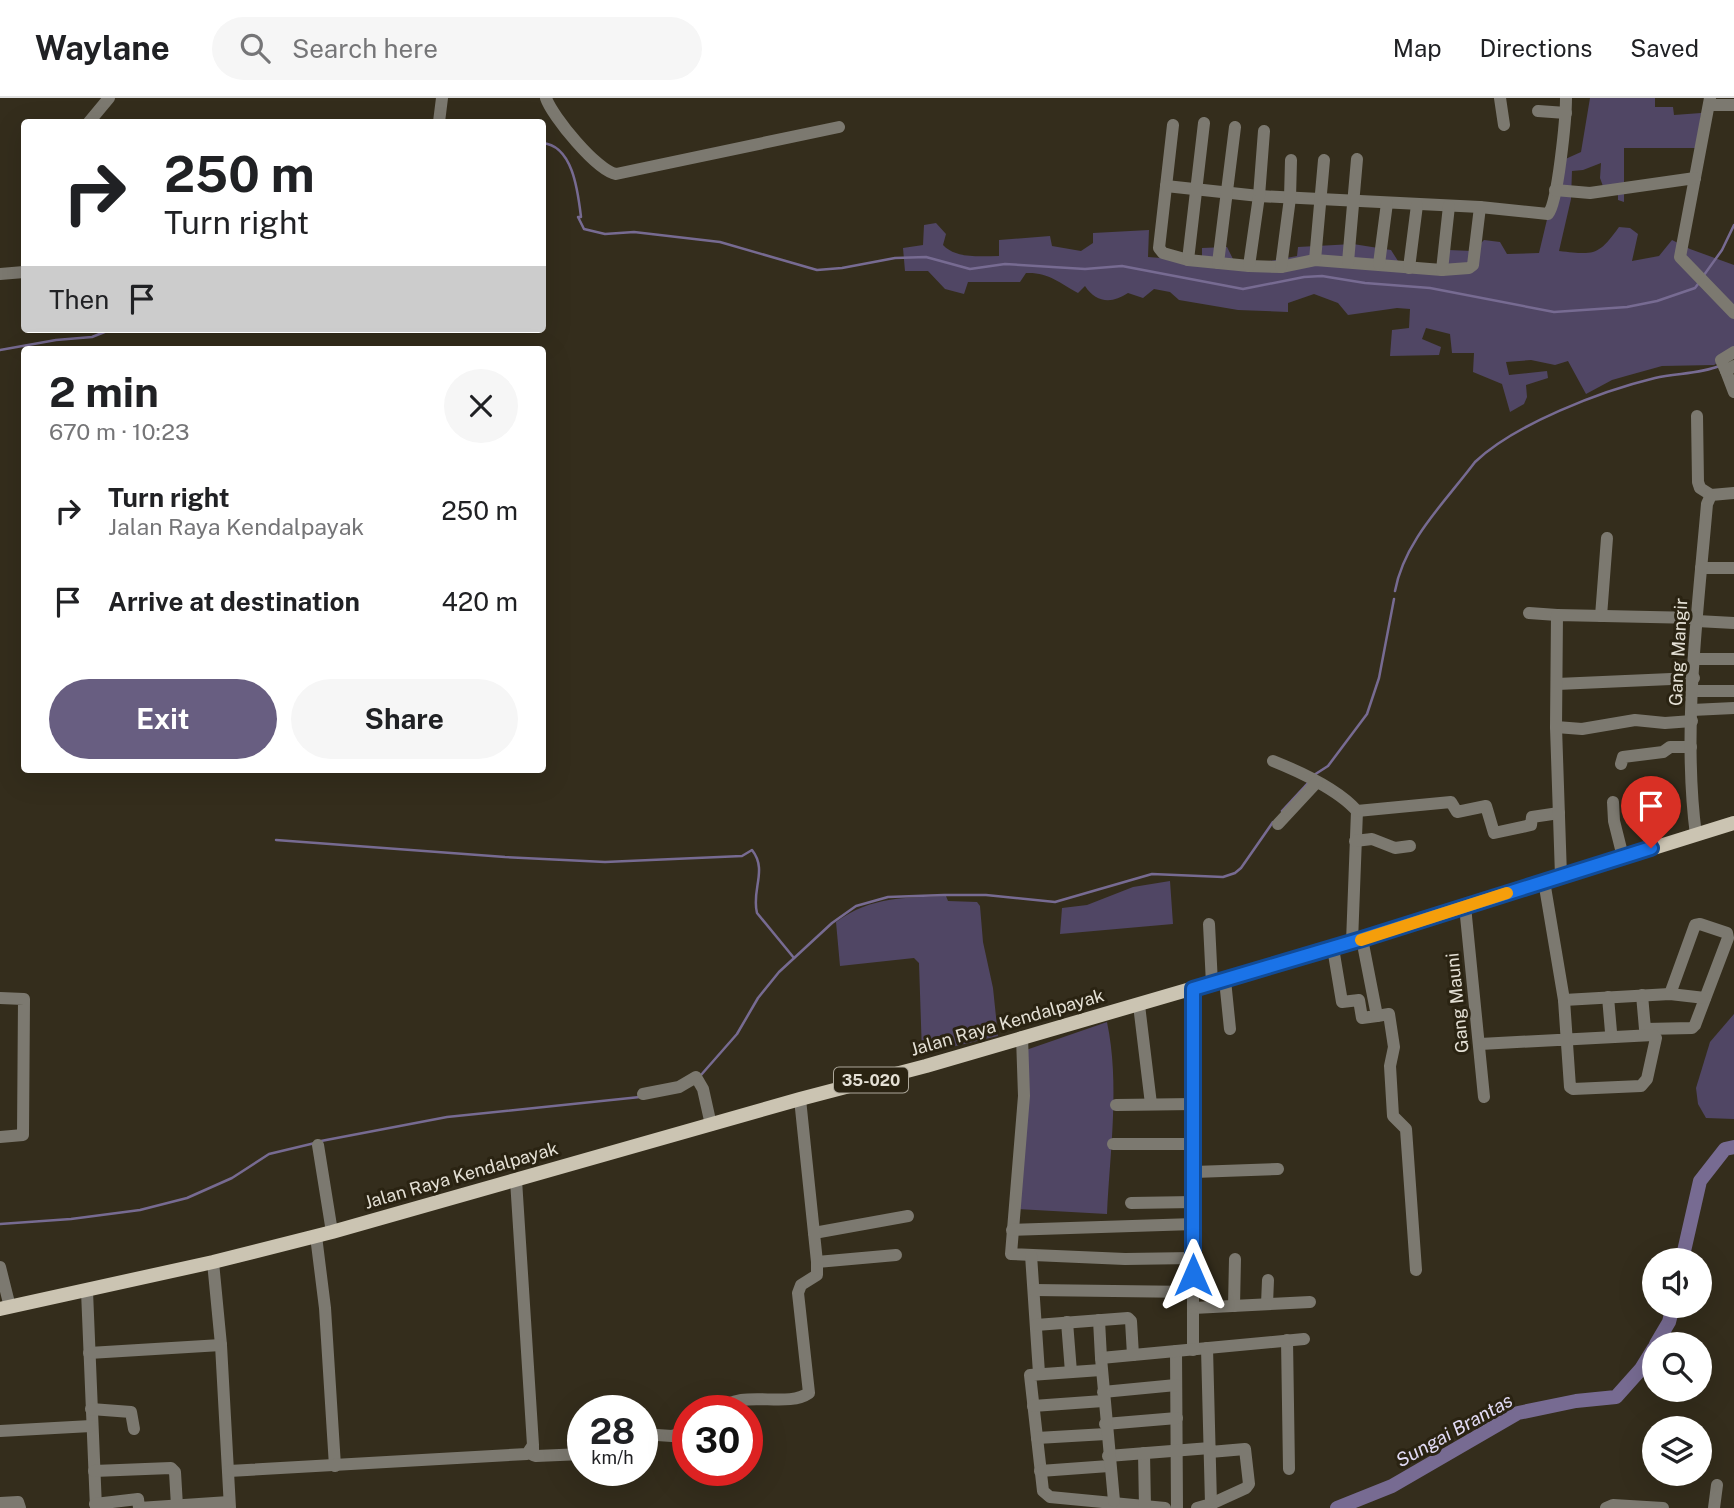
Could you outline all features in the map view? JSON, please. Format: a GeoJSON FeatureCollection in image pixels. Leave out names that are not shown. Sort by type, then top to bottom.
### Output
{"type":"FeatureCollection","features":[{"type":"Feature","properties":{"kind":"main road","name":"Jalan Raya Kendalpayak"},"geometry":{"type":"LineString","coordinates":[[5,1308],[316,1236],[926,1066],[1357,941],[1734,823]]}},
{"type":"Feature","properties":{"kind":"street"},"geometry":{"type":"LineString","coordinates":[[91,119],[108,98]]}},
{"type":"Feature","properties":{"kind":"street"},"geometry":{"type":"LineString","coordinates":[[439,119],[442,98]]}},
{"type":"Feature","properties":{"kind":"street"},"geometry":{"type":"LineString","coordinates":[[546,98],[557,120],[599,166],[608,173],[616,174],[839,127]]}},
{"type":"Feature","properties":{"kind":"street"},"geometry":{"type":"LineString","coordinates":[[1500,98],[1504,125]]}},
{"type":"Feature","properties":{"kind":"street"},"geometry":{"type":"LineString","coordinates":[[1166,186],[1259,196],[1450,205],[1548,214],[1552,211],[1566,98]]}},
{"type":"Feature","properties":{"kind":"street"},"geometry":{"type":"LineString","coordinates":[[1734,105],[1709,102],[1679,252],[1683,261],[1734,313]]}},
{"type":"Feature","properties":{"kind":"street"},"geometry":{"type":"LineString","coordinates":[[1538,111],[1566,113]]}},
{"type":"Feature","properties":{"kind":"street"},"geometry":{"type":"LineString","coordinates":[[1188,260],[1204,123]]}},
{"type":"Feature","properties":{"kind":"street"},"geometry":{"type":"LineString","coordinates":[[1173,125],[1159,250],[1188,260],[1281,267],[1315,260],[1442,270],[1473,267],[1480,207]]}},
{"type":"Feature","properties":{"kind":"street"},"geometry":{"type":"LineString","coordinates":[[1218,262],[1234,127]]}},
{"type":"Feature","properties":{"kind":"street"},"geometry":{"type":"LineString","coordinates":[[1250,266],[1264,131]]}},
{"type":"Feature","properties":{"kind":"street"},"geometry":{"type":"LineString","coordinates":[[1348,261],[1357,159]]}},
{"type":"Feature","properties":{"kind":"street"},"geometry":{"type":"LineString","coordinates":[[1281,267],[1290,198],[1291,160]]}},
{"type":"Feature","properties":{"kind":"street"},"geometry":{"type":"LineString","coordinates":[[1315,260],[1324,160]]}},
{"type":"Feature","properties":{"kind":"street"},"geometry":{"type":"LineString","coordinates":[[1555,190],[1590,193],[1695,178]]}},
{"type":"Feature","properties":{"kind":"street"},"geometry":{"type":"LineString","coordinates":[[1379,264],[1387,203]]}},
{"type":"Feature","properties":{"kind":"street"},"geometry":{"type":"LineString","coordinates":[[1409,268],[1417,205]]}},
{"type":"Feature","properties":{"kind":"street"},"geometry":{"type":"LineString","coordinates":[[1442,270],[1450,205]]}},
{"type":"Feature","properties":{"kind":"street"},"geometry":{"type":"LineString","coordinates":[[0,274],[21,272]]}},
{"type":"Feature","properties":{"kind":"street"},"geometry":{"type":"LineString","coordinates":[[1734,352],[1726,366],[1734,392]]}},
{"type":"Feature","properties":{"kind":"street"},"geometry":{"type":"LineString","coordinates":[[1697,416],[1700,488],[1711,495],[1734,493]]}},
{"type":"Feature","properties":{"kind":"street","name":"Gang Mangir"},"geometry":{"type":"LineString","coordinates":[[1696,835],[1691,747],[1693,684],[1707,503],[1711,495]]}},
{"type":"Feature","properties":{"kind":"street"},"geometry":{"type":"LineString","coordinates":[[1601,616],[1607,538]]}},
{"type":"Feature","properties":{"kind":"street"},"geometry":{"type":"LineString","coordinates":[[1701,568],[1734,568]]}},
{"type":"Feature","properties":{"kind":"street"},"geometry":{"type":"LineString","coordinates":[[1529,613],[1697,619],[1734,623]]}},
{"type":"Feature","properties":{"kind":"street"},"geometry":{"type":"LineString","coordinates":[[1557,615],[1556,727],[1561,876]]}},
{"type":"Feature","properties":{"kind":"street"},"geometry":{"type":"LineString","coordinates":[[1695,659],[1734,659]]}},
{"type":"Feature","properties":{"kind":"street"},"geometry":{"type":"LineString","coordinates":[[1556,684],[1693,684],[1734,691]]}},
{"type":"Feature","properties":{"kind":"street"},"geometry":{"type":"LineString","coordinates":[[1556,727],[1582,729],[1638,720],[1665,723],[1734,708]]}},
{"type":"Feature","properties":{"kind":"street"},"geometry":{"type":"LineString","coordinates":[[1621,764],[1623,757],[1662,752],[1670,747],[1691,747]]}},
{"type":"Feature","properties":{"kind":"street"},"geometry":{"type":"LineString","coordinates":[[1273,761],[1314,780],[1351,804],[1357,811],[1357,941],[1377,1016]]}},
{"type":"Feature","properties":{"kind":"street"},"geometry":{"type":"LineString","coordinates":[[1278,824],[1314,780]]}},
{"type":"Feature","properties":{"kind":"street"},"geometry":{"type":"LineString","coordinates":[[1642,799],[1651,848]]}},
{"type":"Feature","properties":{"kind":"street"},"geometry":{"type":"LineString","coordinates":[[1357,811],[1451,802],[1457,812],[1486,806],[1494,833],[1531,825],[1532,817],[1559,813]]}},
{"type":"Feature","properties":{"kind":"street"},"geometry":{"type":"LineString","coordinates":[[1613,802],[1614,821],[1623,857]]}},
{"type":"Feature","properties":{"kind":"street"},"geometry":{"type":"LineString","coordinates":[[1355,841],[1373,839],[1395,848],[1410,846]]}},
{"type":"Feature","properties":{"kind":"street"},"geometry":{"type":"LineString","coordinates":[[1480,1044],[1568,1039],[1653,1035],[1657,1038],[1647,1079],[1641,1086],[1573,1089],[1570,1084],[1568,1039],[1564,1000],[1544,881]]}},
{"type":"Feature","properties":{"kind":"street","name":"Gang Mauni"},"geometry":{"type":"LineString","coordinates":[[1465,906],[1485,1097]]}},
{"type":"Feature","properties":{"kind":"street"},"geometry":{"type":"LineString","coordinates":[[1209,924],[1230,1029]]}},
{"type":"Feature","properties":{"kind":"street"},"geometry":{"type":"LineString","coordinates":[[1642,995],[1644,1027],[1692,1028],[1728,936],[1700,924],[1695,925],[1670,993]]}},
{"type":"Feature","properties":{"kind":"street"},"geometry":{"type":"LineString","coordinates":[[1333,948],[1342,1002],[1359,1000],[1362,1018],[1390,1014],[1394,1047],[1390,1066],[1393,1116],[1406,1129],[1416,1270]]}},
{"type":"Feature","properties":{"kind":"street"},"geometry":{"type":"LineString","coordinates":[[1193,989],[1193,1350]]}},
{"type":"Feature","properties":{"kind":"street"},"geometry":{"type":"LineString","coordinates":[[1564,1000],[1670,993],[1705,998]]}},
{"type":"Feature","properties":{"kind":"street"},"geometry":{"type":"LineString","coordinates":[[1608,997],[1611,1032]]}},
{"type":"Feature","properties":{"kind":"street"},"geometry":{"type":"LineString","coordinates":[[0,998],[24,999],[25,1061],[23,1135],[0,1137]]}},
{"type":"Feature","properties":{"kind":"street"},"geometry":{"type":"LineString","coordinates":[[1139,1004],[1151,1104]]}},
{"type":"Feature","properties":{"kind":"street"},"geometry":{"type":"LineString","coordinates":[[1023,1037],[1024,1096],[1011,1254],[1125,1259],[1194,1258]]}},
{"type":"Feature","properties":{"kind":"street"},"geometry":{"type":"LineString","coordinates":[[643,1094],[680,1087],[698,1079],[703,1088],[711,1125]]}},
{"type":"Feature","properties":{"kind":"street"},"geometry":{"type":"LineString","coordinates":[[763,1400],[800,1397],[809,1393],[798,1293],[801,1285],[816,1276],[817,1262],[800,1099]]}},
{"type":"Feature","properties":{"kind":"street"},"geometry":{"type":"LineString","coordinates":[[1116,1105],[1194,1104]]}},
{"type":"Feature","properties":{"kind":"street"},"geometry":{"type":"LineString","coordinates":[[1113,1144],[1194,1144]]}},
{"type":"Feature","properties":{"kind":"street"},"geometry":{"type":"LineString","coordinates":[[318,1145],[332,1231]]}},
{"type":"Feature","properties":{"kind":"street"},"geometry":{"type":"LineString","coordinates":[[1194,1172],[1278,1169]]}},
{"type":"Feature","properties":{"kind":"street"},"geometry":{"type":"LineString","coordinates":[[516,1180],[533,1454],[567,1455]]}},
{"type":"Feature","properties":{"kind":"street"},"geometry":{"type":"LineString","coordinates":[[1131,1203],[1194,1202]]}},
{"type":"Feature","properties":{"kind":"street"},"geometry":{"type":"LineString","coordinates":[[814,1233],[908,1216]]}},
{"type":"Feature","properties":{"kind":"street"},"geometry":{"type":"LineString","coordinates":[[1012,1230],[1194,1224]]}},
{"type":"Feature","properties":{"kind":"street"},"geometry":{"type":"LineString","coordinates":[[316,1236],[325,1308],[335,1466]]}},
{"type":"Feature","properties":{"kind":"street"},"geometry":{"type":"LineString","coordinates":[[817,1262],[896,1255]]}},
{"type":"Feature","properties":{"kind":"street"},"geometry":{"type":"LineString","coordinates":[[1031,1255],[1039,1373]]}},
{"type":"Feature","properties":{"kind":"street"},"geometry":{"type":"LineString","coordinates":[[1234,1306],[1235,1259]]}},
{"type":"Feature","properties":{"kind":"street"},"geometry":{"type":"LineString","coordinates":[[87,1291],[96,1506],[138,1499],[139,1508],[230,1505],[221,1345],[213,1262]]}},
{"type":"Feature","properties":{"kind":"street"},"geometry":{"type":"LineString","coordinates":[[0,1267],[5,1308]]}},
{"type":"Feature","properties":{"kind":"street"},"geometry":{"type":"LineString","coordinates":[[1267,1304],[1268,1280]]}},
{"type":"Feature","properties":{"kind":"street"},"geometry":{"type":"LineString","coordinates":[[1034,1290],[1193,1292]]}},
{"type":"Feature","properties":{"kind":"street"},"geometry":{"type":"LineString","coordinates":[[1193,1308],[1310,1302]]}},
{"type":"Feature","properties":{"kind":"street"},"geometry":{"type":"LineString","coordinates":[[1036,1325],[1130,1319],[1133,1355]]}},
{"type":"Feature","properties":{"kind":"street"},"geometry":{"type":"LineString","coordinates":[[1099,1320],[1105,1429],[1114,1501]]}},
{"type":"Feature","properties":{"kind":"street"},"geometry":{"type":"LineString","coordinates":[[1067,1322],[1070,1372]]}},
{"type":"Feature","properties":{"kind":"street"},"geometry":{"type":"LineString","coordinates":[[1165,1508],[1047,1496],[1043,1491],[1040,1471],[1030,1377],[1032,1374],[1070,1372],[1133,1355],[1304,1339]]}},
{"type":"Feature","properties":{"kind":"street"},"geometry":{"type":"LineString","coordinates":[[1287,1340],[1289,1469]]}},
{"type":"Feature","properties":{"kind":"street"},"geometry":{"type":"LineString","coordinates":[[89,1353],[221,1345]]}},
{"type":"Feature","properties":{"kind":"street"},"geometry":{"type":"LineString","coordinates":[[1207,1348],[1211,1504]]}},
{"type":"Feature","properties":{"kind":"street"},"geometry":{"type":"LineString","coordinates":[[1176,1352],[1177,1508]]}},
{"type":"Feature","properties":{"kind":"street"},"geometry":{"type":"LineString","coordinates":[[1033,1406],[1176,1385]]}},
{"type":"Feature","properties":{"kind":"street"},"geometry":{"type":"LineString","coordinates":[[91,1409],[131,1412],[134,1429]]}},
{"type":"Feature","properties":{"kind":"street"},"geometry":{"type":"LineString","coordinates":[[1037,1438],[1177,1418]]}},
{"type":"Feature","properties":{"kind":"street"},"geometry":{"type":"LineString","coordinates":[[0,1431],[91,1426]]}},
{"type":"Feature","properties":{"kind":"street"},"geometry":{"type":"LineString","coordinates":[[229,1471],[527,1454],[533,1447]]}},
{"type":"Feature","properties":{"kind":"street"},"geometry":{"type":"LineString","coordinates":[[1040,1471],[1144,1453],[1245,1449],[1249,1484],[1246,1488],[1197,1508]]}},
{"type":"Feature","properties":{"kind":"street"},"geometry":{"type":"LineString","coordinates":[[1144,1453],[1145,1507]]}},
{"type":"Feature","properties":{"kind":"street"},"geometry":{"type":"LineString","coordinates":[[94,1471],[171,1468],[175,1472],[177,1506]]}},
{"type":"Feature","properties":{"kind":"street"},"geometry":{"type":"LineString","coordinates":[[1714,1508],[1717,1485]]}},
{"type":"Feature","properties":{"kind":"street"},"geometry":{"type":"LineString","coordinates":[[1,1508],[0,1503],[18,1502],[20,1508]]}},
{"type":"Feature","properties":{"kind":"street"},"geometry":{"type":"LineString","coordinates":[[1606,1508],[1613,1505],[1663,1508]]}},
{"type":"Feature","properties":{"kind":"shaded area"},"geometry":{"type":"Polygon","coordinates":[[[1590,98],[1655,98],[1655,107],[1673,107],[1674,115],[1701,113],[1698,148],[1624,148],[1624,202],[1618,200],[1618,189],[1604,189],[1600,178],[1601,163],[1572,171],[1571,199],[1559,251],[1595,251],[1606,244],[1619,227],[1630,228],[1638,234],[1632,261],[1659,256],[1672,240],[1734,265],[1734,354],[1714,365],[1662,366],[1612,380],[1586,394],[1568,361],[1555,365],[1531,360],[1506,362],[1509,375],[1547,371],[1548,378],[1526,385],[1527,397],[1524,404],[1510,412],[1502,384],[1473,372],[1474,353],[1452,353],[1450,334],[1426,328],[1422,339],[1441,347],[1439,355],[1390,356],[1392,330],[1409,328],[1410,309],[1397,308],[1348,315],[1338,303],[1314,294],[1288,303],[1288,312],[1238,310],[1179,300],[1170,292],[1154,289],[1143,298],[1128,293],[1116,299],[1105,300],[1094,296],[1085,286],[1078,293],[1054,279],[1034,273],[1026,273],[1020,282],[968,282],[964,294],[945,289],[928,271],[905,271],[903,248],[923,245],[924,225],[936,223],[946,234],[943,245],[961,255],[976,256],[999,256],[999,240],[1050,236],[1052,246],[1081,251],[1093,243],[1093,233],[1149,230],[1148,257],[1202,261],[1202,248],[1227,247],[1237,267],[1297,256],[1298,247],[1353,244],[1391,250],[1398,261],[1437,267],[1448,250],[1473,251],[1484,240],[1500,242],[1507,254],[1539,253],[1561,161],[1581,152],[1590,98]]]}},
{"type":"Feature","properties":{"kind":"shaded area"},"geometry":{"type":"Polygon","coordinates":[[[1170,881],[1173,924],[1060,934],[1062,908],[1087,905],[1133,887],[1170,881]]]}},
{"type":"Feature","properties":{"kind":"shaded area"},"geometry":{"type":"Polygon","coordinates":[[[946,896],[948,901],[977,902],[980,906],[998,1036],[922,1054],[919,963],[914,958],[840,966],[836,922],[862,907],[876,903],[902,898],[946,896]]]}},
{"type":"Feature","properties":{"kind":"shaded area"},"geometry":{"type":"Polygon","coordinates":[[[1734,1014],[1734,1119],[1706,1118],[1698,1104],[1696,1088],[1710,1042],[1734,1014]]]}},
{"type":"Feature","properties":{"kind":"shaded area"},"geometry":{"type":"Polygon","coordinates":[[[1107,1022],[1114,1093],[1107,1214],[1017,1209],[1026,1050],[1107,1022]]]}},
{"type":"Feature","properties":{"kind":"waterway"},"geometry":{"type":"LineString","coordinates":[[546,144],[561,152],[572,171],[581,217],[578,217],[584,229],[605,234],[634,232],[720,242],[817,270],[895,258],[926,257],[970,269],[1005,264],[1085,269],[1122,266],[1243,289],[1322,276],[1365,283],[1430,288],[1554,312],[1627,307],[1657,301],[1695,288],[1698,284]]}},
{"type":"Feature","properties":{"kind":"waterway"},"geometry":{"type":"LineString","coordinates":[[1704,275],[1722,250],[1734,225]]}},
{"type":"Feature","properties":{"kind":"waterway"},"geometry":{"type":"LineString","coordinates":[[22,346],[92,337],[102,333]]}},
{"type":"Feature","properties":{"kind":"waterway"},"geometry":{"type":"LineString","coordinates":[[0,350],[21,346]]}},
{"type":"Feature","properties":{"kind":"waterway"},"geometry":{"type":"LineString","coordinates":[[1395,591],[1407,555],[1416,539],[1475,462],[1492,448],[1535,422],[1585,400],[1655,378],[1704,371],[1719,366]]}},
{"type":"Feature","properties":{"kind":"waterway"},"geometry":{"type":"LineString","coordinates":[[1314,775],[1328,766],[1367,714],[1379,678],[1394,599]]}},
{"type":"Feature","properties":{"kind":"waterway"},"geometry":{"type":"LineString","coordinates":[[1282,811],[1308,783]]}},
{"type":"Feature","properties":{"kind":"waterway"},"geometry":{"type":"LineString","coordinates":[[701,1075],[737,1034],[758,998],[779,972],[832,923],[856,906],[888,897],[944,895],[986,895],[1055,902],[1152,874],[1223,877],[1241,868],[1273,822]]}},
{"type":"Feature","properties":{"kind":"waterway"},"geometry":{"type":"LineString","coordinates":[[276,840],[605,862],[742,856],[752,850],[759,865],[757,913],[794,958]]}},
{"type":"Feature","properties":{"kind":"waterway"},"geometry":{"type":"LineString","coordinates":[[321,1141],[447,1117],[640,1097]]}},
{"type":"Feature","properties":{"kind":"waterway"},"geometry":{"type":"LineString","coordinates":[[0,1224],[140,1210],[187,1198],[232,1178],[269,1154],[315,1143]]}},
{"type":"Feature","properties":{"kind":"waterway","name":"Sungai Brantas"},"geometry":{"type":"LineString","coordinates":[[1685,1248],[1700,1181],[1725,1149],[1734,1147]]}},
{"type":"Feature","properties":{"kind":"waterway","name":"Sungai Brantas"},"geometry":{"type":"LineString","coordinates":[[1663,1332],[1670,1318]]}},
{"type":"Feature","properties":{"kind":"waterway","name":"Sungai Brantas"},"geometry":{"type":"LineString","coordinates":[[1337,1508],[1392,1486],[1518,1413],[1576,1401],[1616,1397],[1642,1367]]}},
{"type":"Feature","properties":{"kind":"slow traffic"},"geometry":{"type":"LineString","coordinates":[[1361,940],[1507,893]]}},
{"type":"Feature","properties":{"kind":"route"},"geometry":{"type":"LineString","coordinates":[[1193,1275],[1193,989],[1651,848]]}}]}
